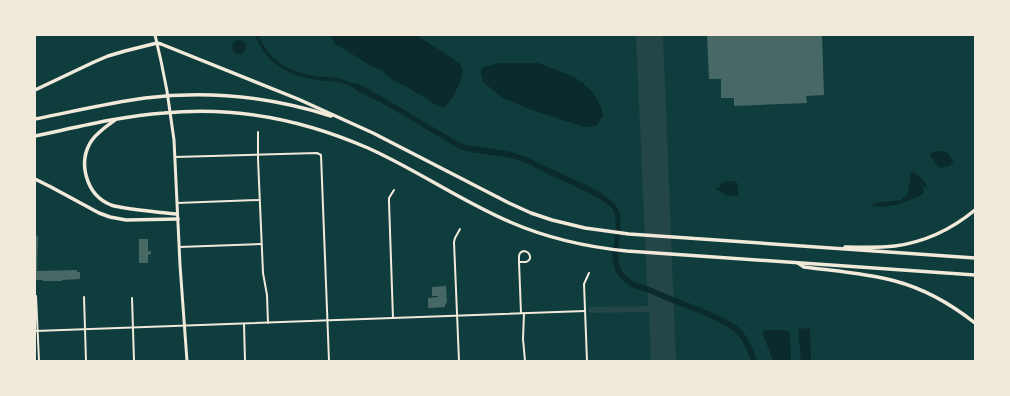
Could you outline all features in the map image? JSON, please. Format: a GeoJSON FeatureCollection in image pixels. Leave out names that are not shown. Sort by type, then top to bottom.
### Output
{"type":"FeatureCollection","features":[{"type":"Feature","properties":{"kind":"highway"},"geometry":{"type":"LineString","coordinates":[[35,90],[101,59],[157,43],[298,99],[396,143],[478,188],[520,208],[542,217],[563,223],[606,232],[628,234],[975,258]]}},
{"type":"Feature","properties":{"kind":"highway"},"geometry":{"type":"LineString","coordinates":[[35,119],[112,103],[153,97],[220,95],[265,100],[306,109],[347,121]]}},
{"type":"Feature","properties":{"kind":"highway"},"geometry":{"type":"LineString","coordinates":[[35,136],[157,113],[220,112],[254,115],[288,121],[324,131],[348,140],[380,154],[514,224],[552,238],[582,245],[628,251],[975,275]]}},
{"type":"Feature","properties":{"kind":"highway"},"geometry":{"type":"LineString","coordinates":[[116,120],[96,135],[86,152],[84,167],[92,189],[102,200],[111,205],[147,212],[177,214]]}},
{"type":"Feature","properties":{"kind":"highway"},"geometry":{"type":"LineString","coordinates":[[35,179],[51,186],[99,213],[110,217],[126,220],[178,219]]}},
{"type":"Feature","properties":{"kind":"highway"},"geometry":{"type":"LineString","coordinates":[[820,247],[885,246],[910,243],[942,232],[958,223],[975,210]]}},
{"type":"Feature","properties":{"kind":"highway"},"geometry":{"type":"LineString","coordinates":[[797,262],[804,267],[877,277],[910,285],[946,302],[962,312],[975,323]]}},
{"type":"Feature","properties":{"kind":"main road"},"geometry":{"type":"LineString","coordinates":[[155,35],[170,108],[175,157],[177,214],[187,361]]}},
{"type":"Feature","properties":{"kind":"street"},"geometry":{"type":"LineString","coordinates":[[258,132],[261,244],[263,275],[267,295],[268,323]]}},
{"type":"Feature","properties":{"kind":"street"},"geometry":{"type":"LineString","coordinates":[[175,157],[258,154],[320,154],[322,157],[329,361]]}},
{"type":"Feature","properties":{"kind":"street"},"geometry":{"type":"LineString","coordinates":[[393,318],[388,202],[394,190]]}},
{"type":"Feature","properties":{"kind":"street"},"geometry":{"type":"LineString","coordinates":[[177,203],[259,200]]}},
{"type":"Feature","properties":{"kind":"street"},"geometry":{"type":"LineString","coordinates":[[459,361],[454,242],[460,229]]}},
{"type":"Feature","properties":{"kind":"street"},"geometry":{"type":"LineString","coordinates":[[179,247],[261,244]]}},
{"type":"Feature","properties":{"kind":"street"},"geometry":{"type":"LineString","coordinates":[[519,262],[526,262],[528,260],[530,256],[528,252],[524,251],[519,255],[519,262],[523,313],[525,361]]}},
{"type":"Feature","properties":{"kind":"street"},"geometry":{"type":"LineString","coordinates":[[587,361],[584,284],[589,273]]}},
{"type":"Feature","properties":{"kind":"street"},"geometry":{"type":"LineString","coordinates":[[36,296],[36,331],[39,361]]}},
{"type":"Feature","properties":{"kind":"street"},"geometry":{"type":"LineString","coordinates":[[84,297],[86,361]]}},
{"type":"Feature","properties":{"kind":"street"},"geometry":{"type":"LineString","coordinates":[[132,298],[134,361]]}},
{"type":"Feature","properties":{"kind":"street"},"geometry":{"type":"LineString","coordinates":[[36,331],[585,311]]}},
{"type":"Feature","properties":{"kind":"street"},"geometry":{"type":"LineString","coordinates":[[244,324],[245,361]]}},
{"type":"Feature","properties":{"kind":"shaded area"},"geometry":{"type":"Polygon","coordinates":[[[255,35],[258,35],[267,50],[285,67],[313,76],[338,78],[351,83],[359,84],[460,143],[505,151],[522,156],[601,193],[615,205],[619,211],[621,220],[618,257],[623,273],[635,282],[694,305],[730,322],[740,329],[749,340],[757,361],[751,361],[746,347],[737,334],[727,326],[632,287],[619,276],[614,267],[613,258],[616,219],[613,210],[603,201],[519,160],[460,149],[382,103],[344,83],[298,76],[275,63],[263,51],[255,35]]]}},
{"type":"Feature","properties":{"kind":"shaded area"},"geometry":{"type":"Polygon","coordinates":[[[331,35],[416,35],[460,63],[462,69],[461,78],[454,95],[448,104],[445,107],[438,106],[407,87],[394,81],[385,74],[385,72],[373,67],[334,43],[331,35]]]}},
{"type":"Feature","properties":{"kind":"shaded area"},"geometry":{"type":"Polygon","coordinates":[[[636,35],[663,35],[676,361],[651,361],[649,312],[589,313],[589,307],[648,306],[636,35]]]}},
{"type":"Feature","properties":{"kind":"shaded area"},"geometry":{"type":"Polygon","coordinates":[[[239,40],[244,42],[246,47],[244,52],[239,54],[234,52],[232,47],[234,42],[239,40]]]}},
{"type":"Feature","properties":{"kind":"shaded area"},"geometry":{"type":"Polygon","coordinates":[[[500,63],[538,63],[574,77],[583,83],[594,94],[601,107],[603,116],[596,126],[584,127],[529,109],[503,98],[483,82],[481,74],[481,69],[484,67],[500,63]]]}},
{"type":"Feature","properties":{"kind":"shaded area"},"geometry":{"type":"Polygon","coordinates":[[[933,152],[947,152],[954,163],[947,167],[944,166],[943,169],[937,165],[930,154],[933,152]]]}},
{"type":"Feature","properties":{"kind":"shaded area"},"geometry":{"type":"Polygon","coordinates":[[[914,172],[926,185],[927,188],[924,186],[923,187],[923,194],[891,206],[884,207],[872,205],[875,203],[901,200],[908,193],[911,173],[914,172]]]}},
{"type":"Feature","properties":{"kind":"shaded area"},"geometry":{"type":"Polygon","coordinates":[[[722,182],[737,182],[739,196],[728,196],[715,188],[719,188],[722,182]]]}},
{"type":"Feature","properties":{"kind":"shaded area"},"geometry":{"type":"Polygon","coordinates":[[[810,328],[811,361],[801,361],[798,329],[810,328]]]}},
{"type":"Feature","properties":{"kind":"shaded area"},"geometry":{"type":"Polygon","coordinates":[[[764,330],[786,330],[790,333],[791,361],[773,361],[763,334],[764,330]]]}},
{"type":"Feature","properties":{"kind":"building"},"geometry":{"type":"Polygon","coordinates":[[[707,35],[822,35],[824,95],[806,96],[807,103],[734,106],[734,98],[721,98],[721,79],[709,79],[707,35]]]}},
{"type":"Feature","properties":{"kind":"building"},"geometry":{"type":"Polygon","coordinates":[[[35,235],[38,236],[37,271],[77,270],[77,272],[80,272],[80,279],[62,281],[35,280],[35,235]]]}},
{"type":"Feature","properties":{"kind":"building"},"geometry":{"type":"Polygon","coordinates":[[[139,239],[148,239],[148,251],[151,251],[151,254],[148,255],[148,263],[139,263],[139,239]]]}},
{"type":"Feature","properties":{"kind":"building"},"geometry":{"type":"Polygon","coordinates":[[[446,286],[447,303],[445,304],[445,307],[428,308],[428,298],[438,297],[432,296],[432,287],[446,286]]]}}]}
